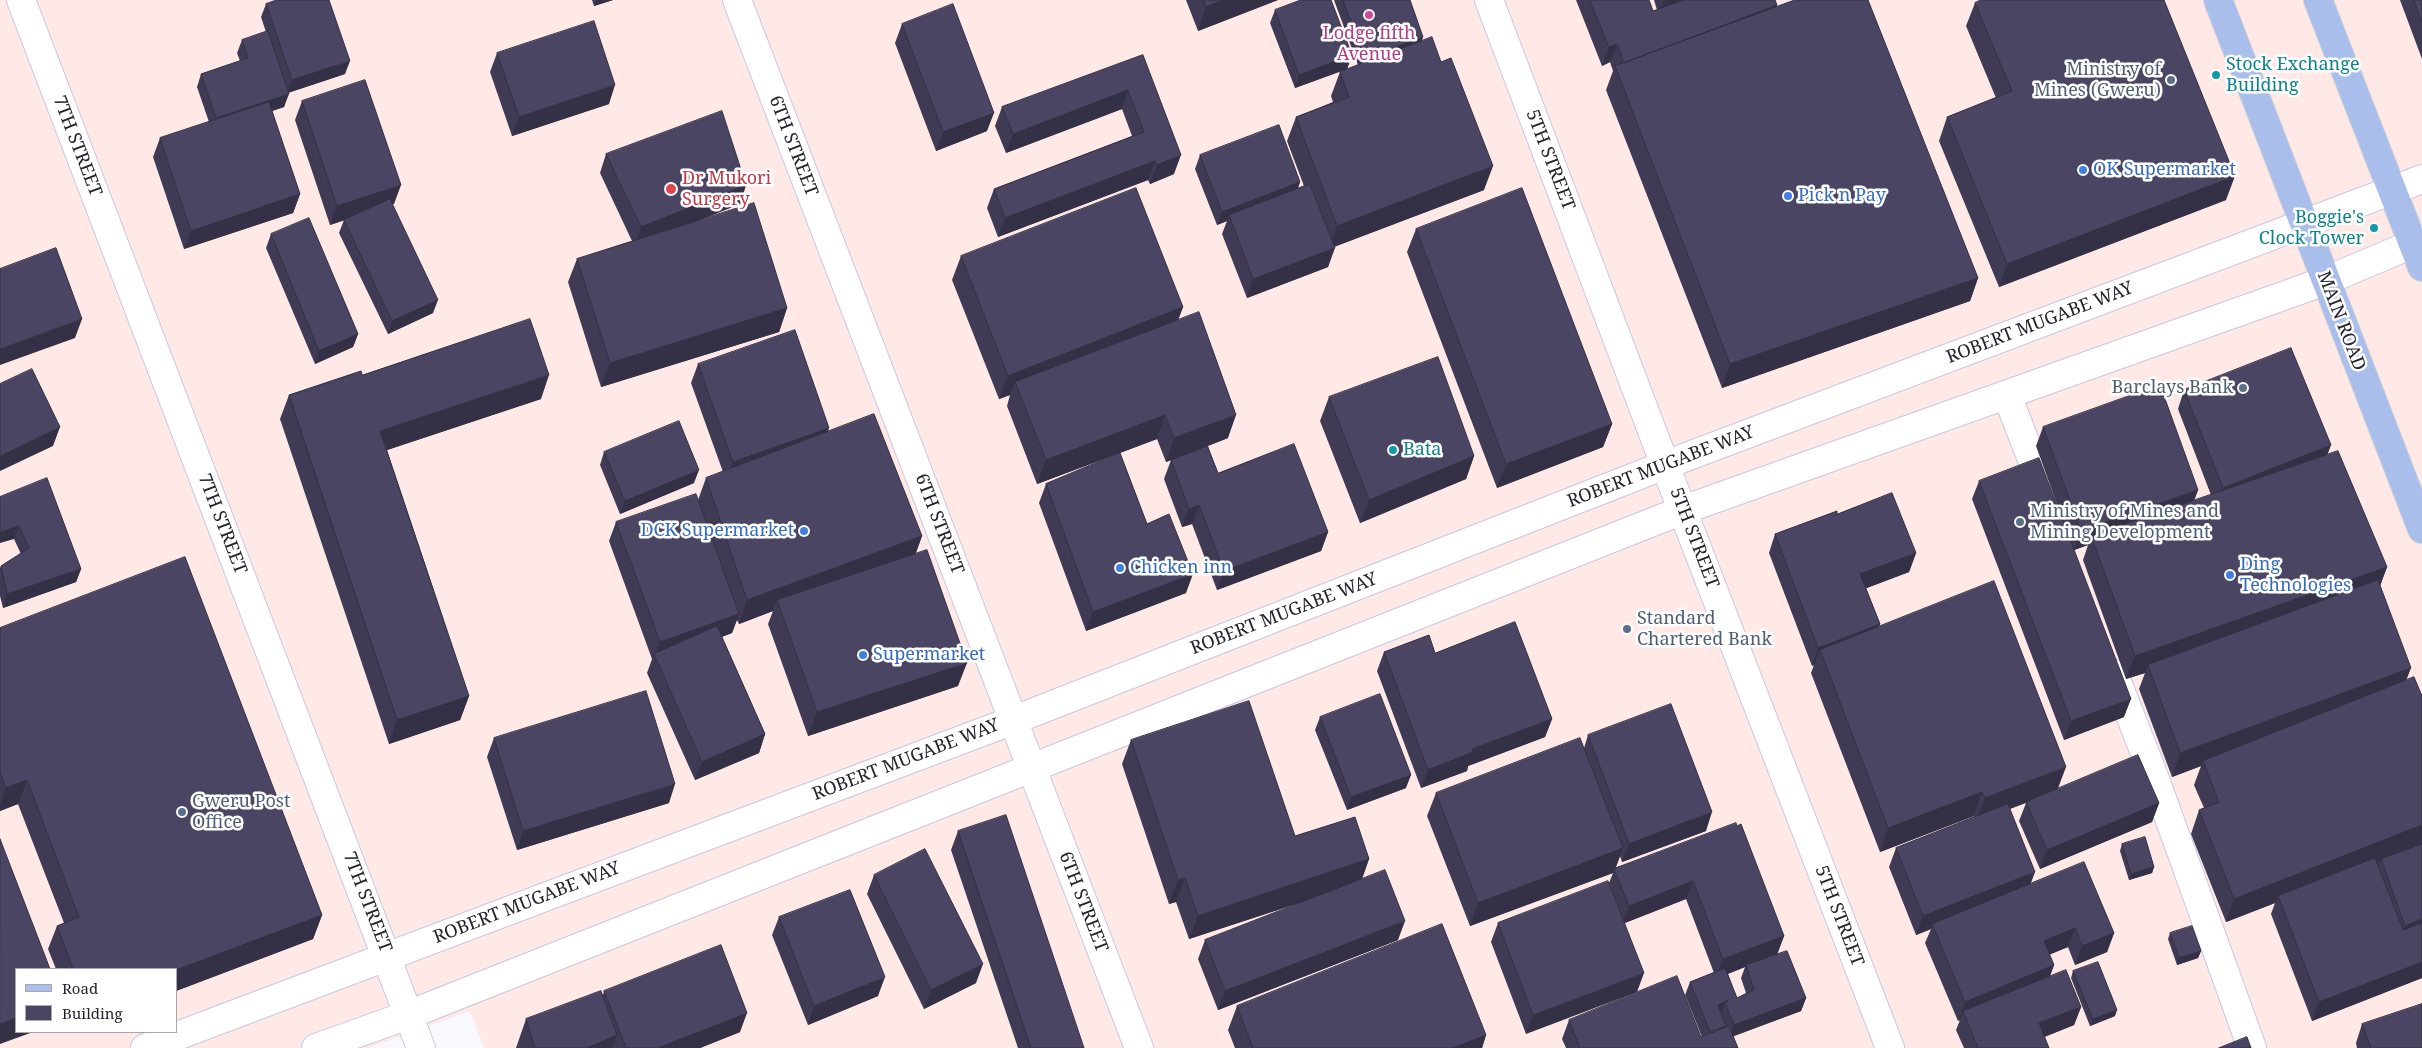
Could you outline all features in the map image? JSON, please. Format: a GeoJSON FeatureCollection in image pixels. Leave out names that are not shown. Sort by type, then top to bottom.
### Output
{"type":"FeatureCollection","features":[{"type":"Feature","properties":{"kind":"main road","name":"MAIN ROAD"},"geometry":{"type":"LineString","coordinates":[[2218,0],[2422,529]]}},
{"type":"Feature","properties":{"kind":"main road"},"geometry":{"type":"LineString","coordinates":[[2318,0],[2392,190],[2419,250]]}},
{"type":"Feature","properties":{"kind":"street","name":"7TH STREET"},"geometry":{"type":"LineString","coordinates":[[22,0],[388,956],[421,1048]]}},
{"type":"Feature","properties":{"kind":"street","name":"6TH STREET"},"geometry":{"type":"LineString","coordinates":[[737,0],[1139,1048]]}},
{"type":"Feature","properties":{"kind":"street","name":"5TH STREET"},"geometry":{"type":"LineString","coordinates":[[1489,0],[1665,465],[1890,1048]]}},
{"type":"Feature","properties":{"kind":"street","name":"ROBERT MUGABE WAY"},"geometry":{"type":"LineString","coordinates":[[146,1048],[1014,720],[1665,465],[2422,179]]}},
{"type":"Feature","properties":{"kind":"street"},"geometry":{"type":"LineString","coordinates":[[316,1048],[408,1015],[1683,510],[2325,281],[2419,250]]}},
{"type":"Feature","properties":{"kind":"street"},"geometry":{"type":"LineString","coordinates":[[2007,395],[2056,523]]}},
{"type":"Feature","properties":{"kind":"street"},"geometry":{"type":"LineString","coordinates":[[2106,651],[2155,779],[2252,1048]]}},
{"type":"Feature","properties":{"kind":"shaded area"},"geometry":{"type":"Polygon","coordinates":[[[0,0],[2422,0],[2422,1048],[484,1048],[470,1011],[368,1048],[0,1048],[0,0]]]}},
{"type":"Feature","properties":{"kind":"building"},"geometry":{"type":"Polygon","coordinates":[[[277,0],[329,0],[350,61],[292,80],[266,4],[277,0]]]}},
{"type":"Feature","properties":{"kind":"building"},"geometry":{"type":"Polygon","coordinates":[[[1204,0],[1224,0],[1206,7],[1204,0]]]}},
{"type":"Feature","properties":{"kind":"building"},"geometry":{"type":"Polygon","coordinates":[[[1301,0],[1331,0],[1352,55],[1299,75],[1275,10],[1301,0]]]}},
{"type":"Feature","properties":{"kind":"building"},"geometry":{"type":"Polygon","coordinates":[[[1343,0],[1410,0],[1423,37],[1365,59],[1343,0]]]}},
{"type":"Feature","properties":{"kind":"building"},"geometry":{"type":"Polygon","coordinates":[[[1590,0],[1649,0],[1653,11],[1683,0],[1775,0],[1777,5],[1624,63],[1617,44],[1609,47],[1590,0]]]}},
{"type":"Feature","properties":{"kind":"building","name":"Pick n Pay"},"geometry":{"type":"Polygon","coordinates":[[[1795,0],[1868,0],[1978,278],[1730,364],[1615,66],[1795,0]]]}},
{"type":"Feature","properties":{"kind":"building","name":"OK Supermarket"},"geometry":{"type":"Polygon","coordinates":[[[1981,0],[2164,0],[2235,176],[2007,264],[1947,117],[2012,91],[1975,3],[1981,0]]]}},
{"type":"Feature","properties":{"kind":"building"},"geometry":{"type":"Polygon","coordinates":[[[2414,0],[2422,0],[2422,22],[2414,0]]]}},
{"type":"Feature","properties":{"kind":"building"},"geometry":{"type":"Polygon","coordinates":[[[953,4],[994,113],[943,132],[902,24],[953,4]]]}},
{"type":"Feature","properties":{"kind":"building"},"geometry":{"type":"Polygon","coordinates":[[[594,21],[615,85],[519,117],[497,53],[594,21]]]}},
{"type":"Feature","properties":{"kind":"building"},"geometry":{"type":"Polygon","coordinates":[[[268,31],[289,94],[216,118],[201,74],[248,58],[242,40],[268,31]]]}},
{"type":"Feature","properties":{"kind":"building"},"geometry":{"type":"Polygon","coordinates":[[[1432,37],[1441,62],[1451,58],[1493,166],[1337,226],[1296,117],[1349,97],[1340,72],[1432,37]]]}},
{"type":"Feature","properties":{"kind":"building"},"geometry":{"type":"Polygon","coordinates":[[[1143,55],[1181,155],[1157,165],[1155,161],[1005,218],[994,189],[1144,132],[1128,90],[1013,134],[1002,107],[1143,55]]]}},
{"type":"Feature","properties":{"kind":"building"},"geometry":{"type":"Polygon","coordinates":[[[365,80],[401,185],[337,206],[302,101],[365,80]]]}},
{"type":"Feature","properties":{"kind":"building"},"geometry":{"type":"Polygon","coordinates":[[[269,102],[300,194],[191,231],[160,138],[269,102]]]}},
{"type":"Feature","properties":{"kind":"building","name":"Dr Mukori Surgery"},"geometry":{"type":"Polygon","coordinates":[[[722,111],[746,185],[641,227],[606,154],[722,111]]]}},
{"type":"Feature","properties":{"kind":"building"},"geometry":{"type":"Polygon","coordinates":[[[1279,125],[1300,182],[1222,212],[1200,155],[1279,125]]]}},
{"type":"Feature","properties":{"kind":"building"},"geometry":{"type":"Polygon","coordinates":[[[1310,184],[1335,248],[1253,279],[1229,215],[1310,184]]]}},
{"type":"Feature","properties":{"kind":"building"},"geometry":{"type":"Polygon","coordinates":[[[1136,188],[1183,307],[1008,376],[961,256],[1136,188]]]}},
{"type":"Feature","properties":{"kind":"building"},"geometry":{"type":"Polygon","coordinates":[[[1522,188],[1612,424],[1506,464],[1416,229],[1522,188]]]}},
{"type":"Feature","properties":{"kind":"building"},"geometry":{"type":"Polygon","coordinates":[[[390,199],[438,300],[392,321],[344,220],[390,199]]]}},
{"type":"Feature","properties":{"kind":"building"},"geometry":{"type":"Polygon","coordinates":[[[754,203],[787,308],[610,363],[577,259],[754,203]]]}},
{"type":"Feature","properties":{"kind":"building"},"geometry":{"type":"Polygon","coordinates":[[[309,218],[358,334],[319,351],[271,234],[309,218]]]}},
{"type":"Feature","properties":{"kind":"building"},"geometry":{"type":"Polygon","coordinates":[[[56,248],[82,319],[0,349],[0,269],[56,248]]]}},
{"type":"Feature","properties":{"kind":"building"},"geometry":{"type":"Polygon","coordinates":[[[1199,312],[1236,415],[1174,438],[1165,415],[1046,460],[1015,382],[1199,312]]]}},
{"type":"Feature","properties":{"kind":"building"},"geometry":{"type":"Polygon","coordinates":[[[530,319],[549,375],[380,431],[469,696],[397,720],[289,395],[361,371],[362,375],[530,319]]]}},
{"type":"Feature","properties":{"kind":"building"},"geometry":{"type":"Polygon","coordinates":[[[795,330],[829,428],[733,462],[698,364],[795,330]]]}},
{"type":"Feature","properties":{"kind":"building"},"geometry":{"type":"Polygon","coordinates":[[[2291,348],[2331,445],[2223,488],[2184,390],[2291,348]]]}},
{"type":"Feature","properties":{"kind":"building","name":"Bata"},"geometry":{"type":"Polygon","coordinates":[[[1438,357],[1474,456],[1369,500],[1329,397],[1438,357]]]}},
{"type":"Feature","properties":{"kind":"building"},"geometry":{"type":"Polygon","coordinates":[[[32,369],[60,427],[0,456],[0,384],[32,369]]]}},
{"type":"Feature","properties":{"kind":"building"},"geometry":{"type":"Polygon","coordinates":[[[2160,385],[2198,490],[2081,531],[2043,427],[2160,385]]]}},
{"type":"Feature","properties":{"kind":"building","name":"DCK Supermarket"},"geometry":{"type":"Polygon","coordinates":[[[874,414],[922,536],[747,600],[706,478],[874,414]]]}},
{"type":"Feature","properties":{"kind":"building"},"geometry":{"type":"Polygon","coordinates":[[[679,421],[699,470],[625,501],[604,452],[679,421]]]}},
{"type":"Feature","properties":{"kind":"building"},"geometry":{"type":"Polygon","coordinates":[[[1294,444],[1328,532],[1224,571],[1199,505],[1189,509],[1171,460],[1207,446],[1218,473],[1294,444]]]}},
{"type":"Feature","properties":{"kind":"building","name":"Ding Technologies"},"geometry":{"type":"Polygon","coordinates":[[[2338,451],[2387,567],[2135,656],[2091,536],[2338,451]]]}},
{"type":"Feature","properties":{"kind":"building","name":"Chicken inn"},"geometry":{"type":"Polygon","coordinates":[[[1120,453],[1147,524],[1169,514],[1193,574],[1093,612],[1046,484],[1120,453]]]}},
{"type":"Feature","properties":{"kind":"building"},"geometry":{"type":"Polygon","coordinates":[[[2039,458],[2131,699],[2071,721],[1979,481],[2039,458]]]}},
{"type":"Feature","properties":{"kind":"building"},"geometry":{"type":"Polygon","coordinates":[[[47,478],[81,569],[7,594],[1,566],[29,548],[19,526],[0,532],[0,497],[47,478]]]}},
{"type":"Feature","properties":{"kind":"building"},"geometry":{"type":"Polygon","coordinates":[[[1892,493],[1916,553],[1860,574],[1880,624],[1818,648],[1775,534],[1837,511],[1837,514],[1892,493]]]}},
{"type":"Feature","properties":{"kind":"building"},"geometry":{"type":"Polygon","coordinates":[[[696,494],[739,614],[660,642],[616,522],[696,494]]]}},
{"type":"Feature","properties":{"kind":"building","name":"Supermarket"},"geometry":{"type":"Polygon","coordinates":[[[927,550],[967,663],[817,712],[777,600],[927,550]]]}},
{"type":"Feature","properties":{"kind":"building"},"geometry":{"type":"Polygon","coordinates":[[[185,557],[322,915],[178,969],[73,968],[57,926],[79,917],[27,780],[6,788],[0,773],[0,628],[185,557]]]}},
{"type":"Feature","properties":{"kind":"building"},"geometry":{"type":"Polygon","coordinates":[[[2378,580],[2411,668],[2180,753],[2148,665],[2378,580]]]}},
{"type":"Feature","properties":{"kind":"building"},"geometry":{"type":"Polygon","coordinates":[[[1994,581],[2066,767],[1985,798],[1982,792],[1888,828],[1820,650],[1994,581]]]}},
{"type":"Feature","properties":{"kind":"building"},"geometry":{"type":"Polygon","coordinates":[[[1515,622],[1552,719],[1472,749],[1473,752],[1428,770],[1384,652],[1429,635],[1435,653],[1515,622]]]}},
{"type":"Feature","properties":{"kind":"building"},"geometry":{"type":"Polygon","coordinates":[[[717,626],[765,734],[702,762],[654,654],[717,626]]]}},
{"type":"Feature","properties":{"kind":"building"},"geometry":{"type":"Polygon","coordinates":[[[2414,677],[2422,696],[2422,825],[2234,899],[2199,810],[2219,802],[2203,761],[2414,677]]]}},
{"type":"Feature","properties":{"kind":"building"},"geometry":{"type":"Polygon","coordinates":[[[646,691],[675,784],[523,831],[494,738],[646,691]]]}},
{"type":"Feature","properties":{"kind":"building"},"geometry":{"type":"Polygon","coordinates":[[[1380,694],[1411,775],[1351,797],[1320,717],[1380,694]]]}},
{"type":"Feature","properties":{"kind":"building"},"geometry":{"type":"Polygon","coordinates":[[[1249,701],[1295,836],[1355,817],[1369,859],[1198,916],[1185,878],[1178,880],[1131,740],[1249,701]]]}},
{"type":"Feature","properties":{"kind":"building"},"geometry":{"type":"Polygon","coordinates":[[[1671,704],[1712,812],[1629,844],[1588,735],[1671,704]]]}},
{"type":"Feature","properties":{"kind":"building"},"geometry":{"type":"Polygon","coordinates":[[[1580,738],[1623,848],[1478,903],[1436,793],[1580,738]]]}},
{"type":"Feature","properties":{"kind":"building"},"geometry":{"type":"Polygon","coordinates":[[[2138,755],[2159,803],[2047,850],[2026,802],[2138,755]]]}},
{"type":"Feature","properties":{"kind":"building"},"geometry":{"type":"Polygon","coordinates":[[[2008,804],[2035,872],[1923,916],[1896,848],[2008,804]]]}},
{"type":"Feature","properties":{"kind":"building"},"geometry":{"type":"Polygon","coordinates":[[[1006,815],[1084,1048],[1031,1048],[958,831],[1006,815]]]}},
{"type":"Feature","properties":{"kind":"building"},"geometry":{"type":"Polygon","coordinates":[[[1736,823],[1737,826],[1741,824],[1784,936],[1723,959],[1693,881],[1629,906],[1614,869],[1736,823]]]}},
{"type":"Feature","properties":{"kind":"building"},"geometry":{"type":"Polygon","coordinates":[[[2145,837],[2154,867],[2131,874],[2122,844],[2145,837]]]}},
{"type":"Feature","properties":{"kind":"building"},"geometry":{"type":"Polygon","coordinates":[[[0,839],[50,968],[15,968],[15,1018],[0,1024],[0,839]]]}},
{"type":"Feature","properties":{"kind":"building"},"geometry":{"type":"Polygon","coordinates":[[[2422,844],[2422,919],[2405,926],[2381,859],[2422,844]]]}},
{"type":"Feature","properties":{"kind":"building"},"geometry":{"type":"Polygon","coordinates":[[[925,849],[983,964],[931,990],[874,875],[925,849]]]}},
{"type":"Feature","properties":{"kind":"building"},"geometry":{"type":"Polygon","coordinates":[[[2375,858],[2403,930],[2422,923],[2422,962],[2319,1002],[2278,896],[2375,858]]]}},
{"type":"Feature","properties":{"kind":"building"},"geometry":{"type":"Polygon","coordinates":[[[2084,862],[2114,933],[2082,946],[2075,928],[2044,941],[2054,965],[1965,1002],[1932,924],[2084,862]]]}},
{"type":"Feature","properties":{"kind":"building"},"geometry":{"type":"Polygon","coordinates":[[[1385,870],[1405,921],[1225,991],[1205,940],[1385,870]]]}},
{"type":"Feature","properties":{"kind":"building"},"geometry":{"type":"Polygon","coordinates":[[[1608,881],[1644,973],[1533,1015],[1498,923],[1608,881]]]}},
{"type":"Feature","properties":{"kind":"building"},"geometry":{"type":"Polygon","coordinates":[[[850,890],[885,977],[814,1006],[779,917],[850,890]]]}},
{"type":"Feature","properties":{"kind":"building"},"geometry":{"type":"Polygon","coordinates":[[[1442,924],[1486,1035],[1453,1048],[1253,1048],[1237,1006],[1442,924]]]}},
{"type":"Feature","properties":{"kind":"building"},"geometry":{"type":"Polygon","coordinates":[[[2192,926],[2201,951],[2179,958],[2170,933],[2192,926]]]}},
{"type":"Feature","properties":{"kind":"building"},"geometry":{"type":"Polygon","coordinates":[[[721,945],[747,1013],[658,1048],[626,1048],[604,991],[721,945]]]}},
{"type":"Feature","properties":{"kind":"building"},"geometry":{"type":"Polygon","coordinates":[[[1787,951],[1806,998],[1734,1025],[1725,1003],[1729,1000],[1718,1005],[1726,1026],[1710,1032],[1690,982],[1725,968],[1737,998],[1754,990],[1746,965],[1787,951]]]}},
{"type":"Feature","properties":{"kind":"building"},"geometry":{"type":"Polygon","coordinates":[[[2098,962],[2117,1010],[2093,1019],[2073,971],[2098,962]]]}},
{"type":"Feature","properties":{"kind":"building"},"geometry":{"type":"Polygon","coordinates":[[[2066,970],[2081,1007],[2039,1023],[2049,1048],[1978,1048],[1963,1011],[2066,970]]]}},
{"type":"Feature","properties":{"kind":"building"},"geometry":{"type":"Polygon","coordinates":[[[1677,976],[1701,1037],[1729,1026],[1738,1048],[1580,1048],[1569,1020],[1677,976]]]}},
{"type":"Feature","properties":{"kind":"building"},"geometry":{"type":"Polygon","coordinates":[[[601,991],[617,1035],[587,1048],[535,1048],[526,1019],[601,991]]]}},
{"type":"Feature","properties":{"kind":"building"},"geometry":{"type":"Polygon","coordinates":[[[2422,1004],[2422,1048],[2371,1048],[2362,1024],[2422,1004]]]}},
{"type":"Feature","properties":{"kind":"building"},"geometry":{"type":"Polygon","coordinates":[[[2247,1037],[2251,1048],[2219,1048],[2247,1037]]]}},
{"type":"Feature","properties":{"kind":"place","name":"Lodge fifth Avenue"},"geometry":{"type":"Point","coordinates":[1369,15]}},
{"type":"Feature","properties":{"kind":"place","name":"Stock Exchange Building"},"geometry":{"type":"Point","coordinates":[2216,75]}},
{"type":"Feature","properties":{"kind":"place","name":"Ministry of Mines (Gweru)"},"geometry":{"type":"Point","coordinates":[2171,80]}},
{"type":"Feature","properties":{"kind":"place","name":"OK Supermarket"},"geometry":{"type":"Point","coordinates":[2083,170]}},
{"type":"Feature","properties":{"kind":"place","name":"Dr Mukori Surgery"},"geometry":{"type":"Point","coordinates":[671,189]}},
{"type":"Feature","properties":{"kind":"place","name":"Pick n Pay"},"geometry":{"type":"Point","coordinates":[1788,196]}},
{"type":"Feature","properties":{"kind":"place","name":"Boggie's Clock Tower"},"geometry":{"type":"Point","coordinates":[2374,228]}},
{"type":"Feature","properties":{"kind":"place","name":"Barclays Bank"},"geometry":{"type":"Point","coordinates":[2243,388]}},
{"type":"Feature","properties":{"kind":"place","name":"Bata"},"geometry":{"type":"Point","coordinates":[1393,450]}},
{"type":"Feature","properties":{"kind":"place","name":"Ministry of Mines and Mining Development"},"geometry":{"type":"Point","coordinates":[2020,522]}},
{"type":"Feature","properties":{"kind":"place","name":"DCK Supermarket"},"geometry":{"type":"Point","coordinates":[804,531]}},
{"type":"Feature","properties":{"kind":"place","name":"Chicken inn"},"geometry":{"type":"Point","coordinates":[1120,568]}},
{"type":"Feature","properties":{"kind":"place","name":"Ding Technologies"},"geometry":{"type":"Point","coordinates":[2230,575]}},
{"type":"Feature","properties":{"kind":"place","name":"Standard Chartered Bank"},"geometry":{"type":"Point","coordinates":[1627,629]}},
{"type":"Feature","properties":{"kind":"place","name":"Supermarket"},"geometry":{"type":"Point","coordinates":[863,655]}},
{"type":"Feature","properties":{"kind":"place","name":"Gweru Post Office"},"geometry":{"type":"Point","coordinates":[182,812]}}]}
